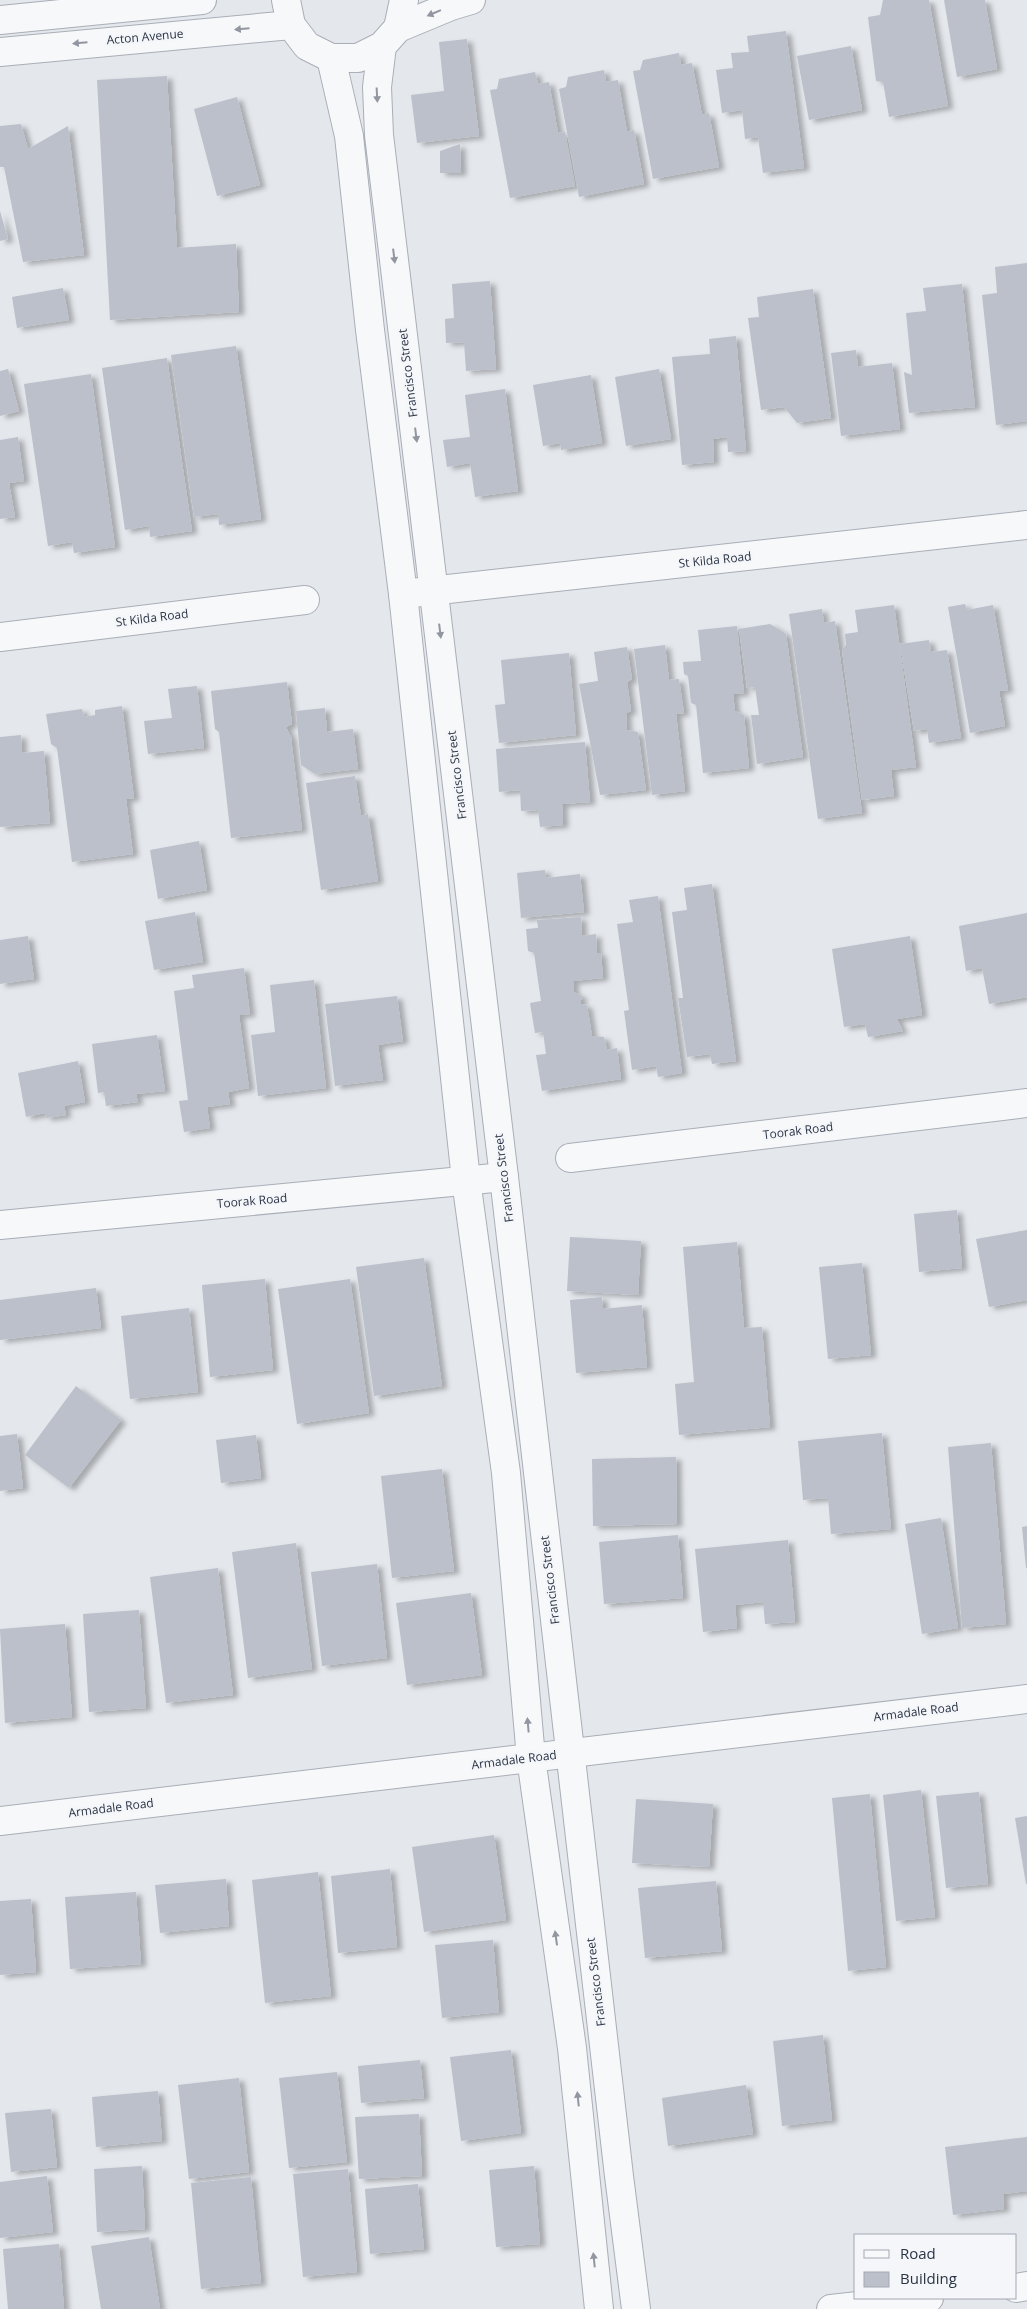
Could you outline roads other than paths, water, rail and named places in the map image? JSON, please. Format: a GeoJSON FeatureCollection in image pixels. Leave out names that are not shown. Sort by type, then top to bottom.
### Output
{"type":"FeatureCollection","features":[{"type":"Feature","properties":{"kind":"street"},"geometry":{"type":"LineString","coordinates":[[0,20],[202,0]]}},
{"type":"Feature","properties":{"kind":"street","name":"Francisco Street"},"geometry":{"type":"LineString","coordinates":[[404,0],[390,37],[376,87],[380,135],[636,2309]]}},
{"type":"Feature","properties":{"kind":"street"},"geometry":{"type":"LineString","coordinates":[[288,12],[308,46],[331,58],[358,58],[390,37],[451,6],[471,0]]}},
{"type":"Feature","properties":{"kind":"street","name":"Acton Avenue"},"geometry":{"type":"LineString","coordinates":[[0,52],[288,12]]}},
{"type":"Feature","properties":{"kind":"street"},"geometry":{"type":"LineString","coordinates":[[331,58],[349,136],[402,594],[466,1180],[506,1473],[531,1758],[572,2048],[599,2309]]}},
{"type":"Feature","properties":{"kind":"street","name":"St Kilda Road"},"geometry":{"type":"LineString","coordinates":[[402,594],[1027,525]]}},
{"type":"Feature","properties":{"kind":"street","name":"St Kilda Road"},"geometry":{"type":"LineString","coordinates":[[0,637],[305,600]]}},
{"type":"Feature","properties":{"kind":"street","name":"Toorak Road"},"geometry":{"type":"LineString","coordinates":[[570,1158],[1027,1103]]}},
{"type":"Feature","properties":{"kind":"street","name":"Toorak Road"},"geometry":{"type":"LineString","coordinates":[[0,1225],[504,1177]]}},
{"type":"Feature","properties":{"kind":"street","name":"Armadale Road"},"geometry":{"type":"LineString","coordinates":[[0,1821],[1027,1699]]}},
{"type":"Feature","properties":{"kind":"street"},"geometry":{"type":"LineString","coordinates":[[831,2309],[919,2299]]}}]}
